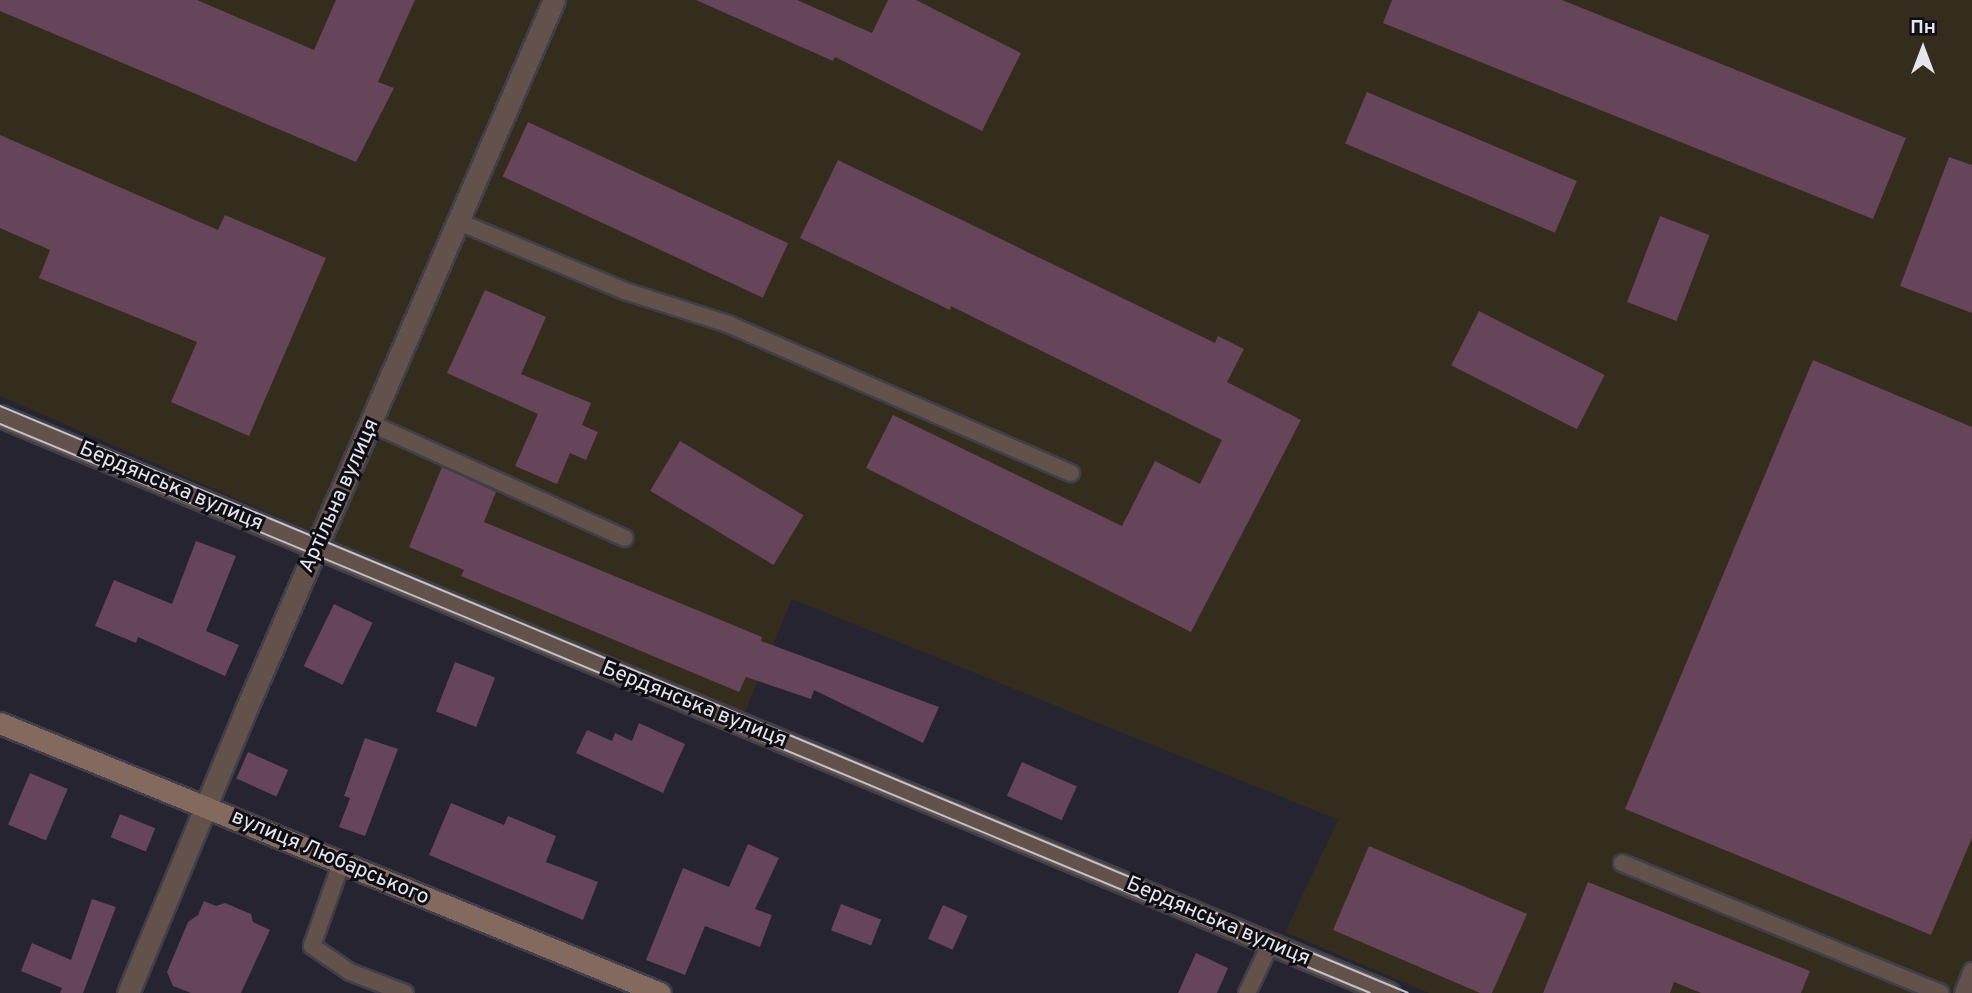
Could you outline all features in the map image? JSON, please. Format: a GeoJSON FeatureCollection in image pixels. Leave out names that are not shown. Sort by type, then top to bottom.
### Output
{"type":"FeatureCollection","features":[{"type":"Feature","properties":{"kind":"main road","name":"вулиця Любарського"},"geometry":{"type":"LineString","coordinates":[[0,723],[660,993]]}},
{"type":"Feature","properties":{"kind":"street","name":"Артільна вулиця"},"geometry":{"type":"LineString","coordinates":[[128,993],[554,0]]}},
{"type":"Feature","properties":{"kind":"street","name":"Бердянська вулиця"},"geometry":{"type":"LineString","coordinates":[[0,416],[1389,993]]}},
{"type":"Feature","properties":{"kind":"lane"},"geometry":{"type":"LineString","coordinates":[[459,222],[625,291],[728,324],[1071,473]]}},
{"type":"Feature","properties":{"kind":"lane"},"geometry":{"type":"LineString","coordinates":[[372,424],[625,538]]}},
{"type":"Feature","properties":{"kind":"lane"},"geometry":{"type":"LineString","coordinates":[[1622,863],[1941,993]]}},
{"type":"Feature","properties":{"kind":"lane"},"geometry":{"type":"LineString","coordinates":[[341,864],[312,947],[350,972],[405,993]]}},
{"type":"Feature","properties":{"kind":"lane"},"geometry":{"type":"LineString","coordinates":[[1247,993],[1271,943]]}},
{"type":"Feature","properties":{"kind":"lane"},"geometry":{"type":"LineString","coordinates":[[1963,993],[1972,971]]}},
{"type":"Feature","properties":{"kind":"shaded area"},"geometry":{"type":"Polygon","coordinates":[[[0,0],[1972,0],[1972,993],[1429,993],[1285,932],[1338,820],[792,599],[745,712],[425,581],[0,396],[0,0]]]}},
{"type":"Feature","properties":{"kind":"building"},"geometry":{"type":"Polygon","coordinates":[[[0,0],[197,0],[314,50],[336,0],[415,0],[378,82],[394,88],[356,162],[0,11],[0,0]]]}},
{"type":"Feature","properties":{"kind":"building"},"geometry":{"type":"Polygon","coordinates":[[[696,0],[797,0],[872,33],[888,0],[916,0],[1021,53],[982,131],[835,57],[833,61],[696,0]]]}},
{"type":"Feature","properties":{"kind":"building"},"geometry":{"type":"Polygon","coordinates":[[[1392,0],[1562,0],[1906,138],[1873,219],[1383,23],[1392,0]]]}},
{"type":"Feature","properties":{"kind":"building"},"geometry":{"type":"Polygon","coordinates":[[[1367,92],[1577,181],[1555,233],[1345,144],[1367,92]]]}},
{"type":"Feature","properties":{"kind":"building"},"geometry":{"type":"Polygon","coordinates":[[[528,122],[788,243],[763,298],[503,176],[528,122]]]}},
{"type":"Feature","properties":{"kind":"building"},"geometry":{"type":"Polygon","coordinates":[[[0,135],[218,230],[225,215],[326,258],[249,436],[171,402],[197,342],[39,278],[50,250],[0,228],[0,135]]]}},
{"type":"Feature","properties":{"kind":"building"},"geometry":{"type":"Polygon","coordinates":[[[1949,157],[1972,165],[1972,313],[1900,286],[1949,157]]]}},
{"type":"Feature","properties":{"kind":"building"},"geometry":{"type":"Polygon","coordinates":[[[838,160],[1215,343],[1218,336],[1244,349],[1227,382],[1301,420],[1191,632],[866,468],[893,415],[1122,526],[1155,461],[1200,484],[1222,440],[951,306],[950,310],[800,238],[838,160]]]}},
{"type":"Feature","properties":{"kind":"building"},"geometry":{"type":"Polygon","coordinates":[[[1660,216],[1709,235],[1677,321],[1627,302],[1660,216]]]}},
{"type":"Feature","properties":{"kind":"building"},"geometry":{"type":"Polygon","coordinates":[[[485,290],[546,317],[521,374],[591,403],[582,425],[598,432],[586,460],[570,453],[557,484],[515,466],[538,414],[447,373],[485,290]]]}},
{"type":"Feature","properties":{"kind":"building"},"geometry":{"type":"Polygon","coordinates":[[[1479,311],[1605,375],[1577,429],[1451,365],[1479,311]]]}},
{"type":"Feature","properties":{"kind":"building"},"geometry":{"type":"Polygon","coordinates":[[[1813,360],[1972,427],[1972,838],[1931,935],[1625,809],[1813,360]]]}},
{"type":"Feature","properties":{"kind":"building"},"geometry":{"type":"Polygon","coordinates":[[[680,441],[803,515],[774,565],[650,491],[680,441]]]}},
{"type":"Feature","properties":{"kind":"building"},"geometry":{"type":"Polygon","coordinates":[[[442,467],[496,492],[484,522],[762,637],[761,641],[939,707],[923,743],[814,690],[811,699],[746,677],[739,692],[461,576],[464,570],[409,547],[442,467]]]}},
{"type":"Feature","properties":{"kind":"building"},"geometry":{"type":"Polygon","coordinates":[[[196,541],[236,556],[206,631],[239,645],[225,676],[138,637],[136,643],[95,626],[114,580],[172,604],[196,541]]]}},
{"type":"Feature","properties":{"kind":"building"},"geometry":{"type":"Polygon","coordinates":[[[334,604],[373,623],[342,685],[304,666],[334,604]]]}},
{"type":"Feature","properties":{"kind":"building"},"geometry":{"type":"Polygon","coordinates":[[[455,662],[495,677],[476,727],[436,711],[455,662]]]}},
{"type":"Feature","properties":{"kind":"building"},"geometry":{"type":"Polygon","coordinates":[[[639,723],[685,744],[663,793],[576,753],[587,730],[612,741],[615,733],[632,741],[639,723]]]}},
{"type":"Feature","properties":{"kind":"building"},"geometry":{"type":"Polygon","coordinates":[[[365,738],[398,749],[365,836],[339,827],[350,798],[344,796],[365,738]]]}},
{"type":"Feature","properties":{"kind":"building"},"geometry":{"type":"Polygon","coordinates":[[[248,752],[288,770],[276,796],[236,778],[248,752]]]}},
{"type":"Feature","properties":{"kind":"building"},"geometry":{"type":"Polygon","coordinates":[[[1022,762],[1077,786],[1062,820],[1007,796],[1022,762]]]}},
{"type":"Feature","properties":{"kind":"building"},"geometry":{"type":"Polygon","coordinates":[[[30,773],[68,789],[46,841],[8,825],[30,773]]]}},
{"type":"Feature","properties":{"kind":"building"},"geometry":{"type":"Polygon","coordinates":[[[451,803],[504,825],[508,816],[556,836],[546,862],[598,882],[583,920],[429,855],[451,803]]]}},
{"type":"Feature","properties":{"kind":"building"},"geometry":{"type":"Polygon","coordinates":[[[120,814],[155,828],[146,851],[111,837],[120,814]]]}},
{"type":"Feature","properties":{"kind":"building"},"geometry":{"type":"Polygon","coordinates":[[[748,844],[779,858],[755,909],[772,915],[760,947],[705,926],[685,975],[646,960],[683,868],[729,887],[748,844]]]}},
{"type":"Feature","properties":{"kind":"building"},"geometry":{"type":"Polygon","coordinates":[[[1369,846],[1527,914],[1492,993],[1480,993],[1333,930],[1369,846]]]}},
{"type":"Feature","properties":{"kind":"building"},"geometry":{"type":"Polygon","coordinates":[[[1588,882],[1810,971],[1801,993],[1701,993],[1674,982],[1670,993],[1543,993],[1588,882]]]}},
{"type":"Feature","properties":{"kind":"building"},"geometry":{"type":"Polygon","coordinates":[[[92,899],[116,907],[83,993],[60,993],[62,988],[21,971],[32,943],[71,960],[92,899]]]}},
{"type":"Feature","properties":{"kind":"building"},"geometry":{"type":"Polygon","coordinates":[[[204,901],[216,906],[225,903],[251,914],[253,922],[270,930],[241,993],[191,993],[173,986],[167,972],[188,922],[198,915],[204,901]]]}},
{"type":"Feature","properties":{"kind":"building"},"geometry":{"type":"Polygon","coordinates":[[[841,904],[881,919],[871,946],[831,930],[841,904]]]}},
{"type":"Feature","properties":{"kind":"building"},"geometry":{"type":"Polygon","coordinates":[[[943,905],[968,916],[953,950],[928,939],[943,905]]]}},
{"type":"Feature","properties":{"kind":"building"},"geometry":{"type":"Polygon","coordinates":[[[1196,953],[1228,968],[1217,993],[1178,993],[1196,953]]]}},
{"type":"Feature","properties":{"kind":"tram line"},"geometry":{"type":"LineString","coordinates":[[0,406],[1408,993]]}},
{"type":"Feature","properties":{"kind":"tram line"},"geometry":{"type":"LineString","coordinates":[[0,424],[1370,993]]}}]}
